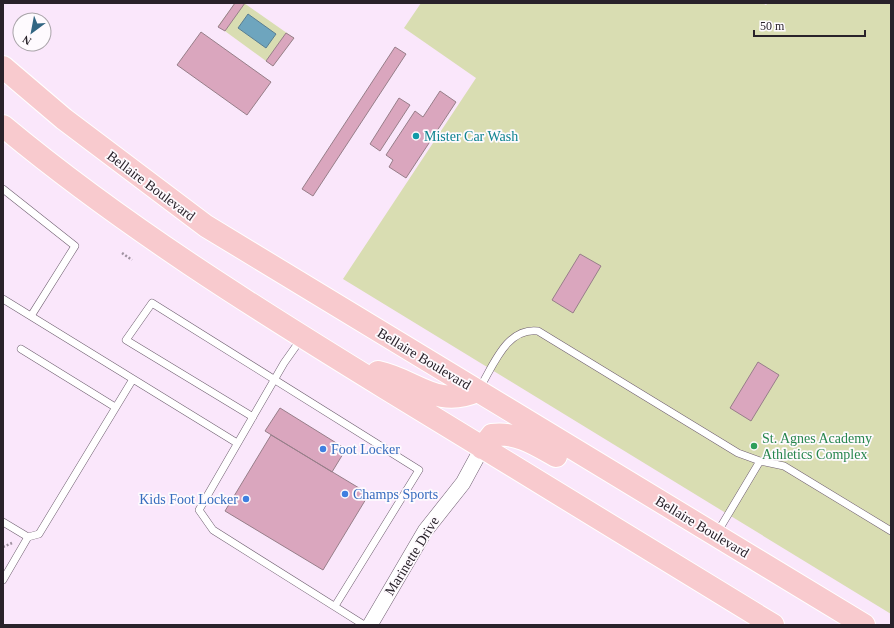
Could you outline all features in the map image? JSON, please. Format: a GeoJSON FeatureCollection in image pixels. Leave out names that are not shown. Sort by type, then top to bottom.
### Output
{"type":"FeatureCollection","features":[{"type":"Feature","properties":{"kind":"main road","name":"Bellaire Boulevard"},"geometry":{"type":"LineString","coordinates":[[3,67],[64,119],[189,215],[236,245],[864,625]]}},
{"type":"Feature","properties":{"kind":"main road"},"geometry":{"type":"LineString","coordinates":[[3,126],[36,153],[146,235],[302,337],[773,625]]}},
{"type":"Feature","properties":{"kind":"main road"},"geometry":{"type":"LineString","coordinates":[[363,374],[378,372],[392,376],[424,391],[447,398],[467,396],[478,391]]}},
{"type":"Feature","properties":{"kind":"main road"},"geometry":{"type":"LineString","coordinates":[[482,448],[492,436],[502,434],[524,438],[595,478],[635,486]]}},
{"type":"Feature","properties":{"kind":"street","name":"Marinette Drive"},"geometry":{"type":"LineString","coordinates":[[370,625],[425,532],[463,483],[482,448]]}},
{"type":"Feature","properties":{"kind":"lane"},"geometry":{"type":"LineString","coordinates":[[3,189],[75,246],[31,316]]}},
{"type":"Feature","properties":{"kind":"lane"},"geometry":{"type":"LineString","coordinates":[[3,299],[237,443]]}},
{"type":"Feature","properties":{"kind":"lane"},"geometry":{"type":"LineString","coordinates":[[253,417],[126,340],[152,303],[419,470],[335,606]]}},
{"type":"Feature","properties":{"kind":"lane"},"geometry":{"type":"LineString","coordinates":[[478,391],[510,339],[523,332],[538,332],[738,453],[760,461],[784,466],[891,531]]}},
{"type":"Feature","properties":{"kind":"lane"},"geometry":{"type":"LineString","coordinates":[[302,337],[275,379],[199,510],[213,530],[364,625]]}},
{"type":"Feature","properties":{"kind":"lane"},"geometry":{"type":"LineString","coordinates":[[21,349],[115,407]]}},
{"type":"Feature","properties":{"kind":"lane"},"geometry":{"type":"LineString","coordinates":[[3,580],[28,538],[39,534],[133,379]]}},
{"type":"Feature","properties":{"kind":"lane"},"geometry":{"type":"LineString","coordinates":[[716,535],[760,461]]}},
{"type":"Feature","properties":{"kind":"lane"},"geometry":{"type":"LineString","coordinates":[[3,522],[28,538]]}},
{"type":"Feature","properties":{"kind":"path"},"geometry":{"type":"LineString","coordinates":[[122,253],[132,260]]}},
{"type":"Feature","properties":{"kind":"green space"},"geometry":{"type":"Polygon","coordinates":[[[235,3],[244,3],[294,38],[273,66],[218,26],[235,3]]]}},
{"type":"Feature","properties":{"kind":"green space","name":"St. Agnes Academy Athletics Complex"},"geometry":{"type":"Polygon","coordinates":[[[421,3],[762,3],[766,5],[768,3],[891,3],[891,614],[343,279],[476,78],[404,28],[421,3]]]}},
{"type":"Feature","properties":{"kind":"water"},"geometry":{"type":"Polygon","coordinates":[[[248,14],[276,34],[266,48],[238,28],[248,14]]]}},
{"type":"Feature","properties":{"kind":"building"},"geometry":{"type":"Polygon","coordinates":[[[235,3],[245,3],[225,31],[218,27],[235,3]]]}},
{"type":"Feature","properties":{"kind":"building"},"geometry":{"type":"Polygon","coordinates":[[[201,32],[271,82],[247,115],[177,65],[201,32]]]}},
{"type":"Feature","properties":{"kind":"building"},"geometry":{"type":"Polygon","coordinates":[[[286,33],[294,38],[273,66],[266,61],[286,33]]]}},
{"type":"Feature","properties":{"kind":"building"},"geometry":{"type":"Polygon","coordinates":[[[395,47],[406,54],[313,196],[302,189],[395,47]]]}},
{"type":"Feature","properties":{"kind":"building","name":"Mister Car Wash"},"geometry":{"type":"Polygon","coordinates":[[[440,91],[456,102],[406,178],[389,167],[393,160],[386,155],[415,111],[423,117],[440,91]]]}},
{"type":"Feature","properties":{"kind":"building"},"geometry":{"type":"Polygon","coordinates":[[[399,98],[410,105],[380,151],[370,144],[399,98]]]}},
{"type":"Feature","properties":{"kind":"building"},"geometry":{"type":"Polygon","coordinates":[[[580,254],[601,266],[573,313],[552,300],[580,254]]]}},
{"type":"Feature","properties":{"kind":"building"},"geometry":{"type":"Polygon","coordinates":[[[758,362],[779,375],[751,421],[730,408],[758,362]]]}},
{"type":"Feature","properties":{"kind":"building"},"geometry":{"type":"Polygon","coordinates":[[[280,408],[346,449],[332,472],[265,431],[280,408]]]}},
{"type":"Feature","properties":{"kind":"building"},"geometry":{"type":"Polygon","coordinates":[[[271,435],[369,494],[323,570],[225,511],[271,435]]]}},
{"type":"Feature","properties":{"kind":"place","name":"Mister Car Wash"},"geometry":{"type":"Point","coordinates":[416,136]}},
{"type":"Feature","properties":{"kind":"place","name":"St. Agnes Academy Athletics Complex"},"geometry":{"type":"Point","coordinates":[754,446]}},
{"type":"Feature","properties":{"kind":"place","name":"Foot Locker"},"geometry":{"type":"Point","coordinates":[323,449]}},
{"type":"Feature","properties":{"kind":"place","name":"Champs Sports"},"geometry":{"type":"Point","coordinates":[345,494]}},
{"type":"Feature","properties":{"kind":"place","name":"Kids Foot Locker"},"geometry":{"type":"Point","coordinates":[246,499]}}]}
